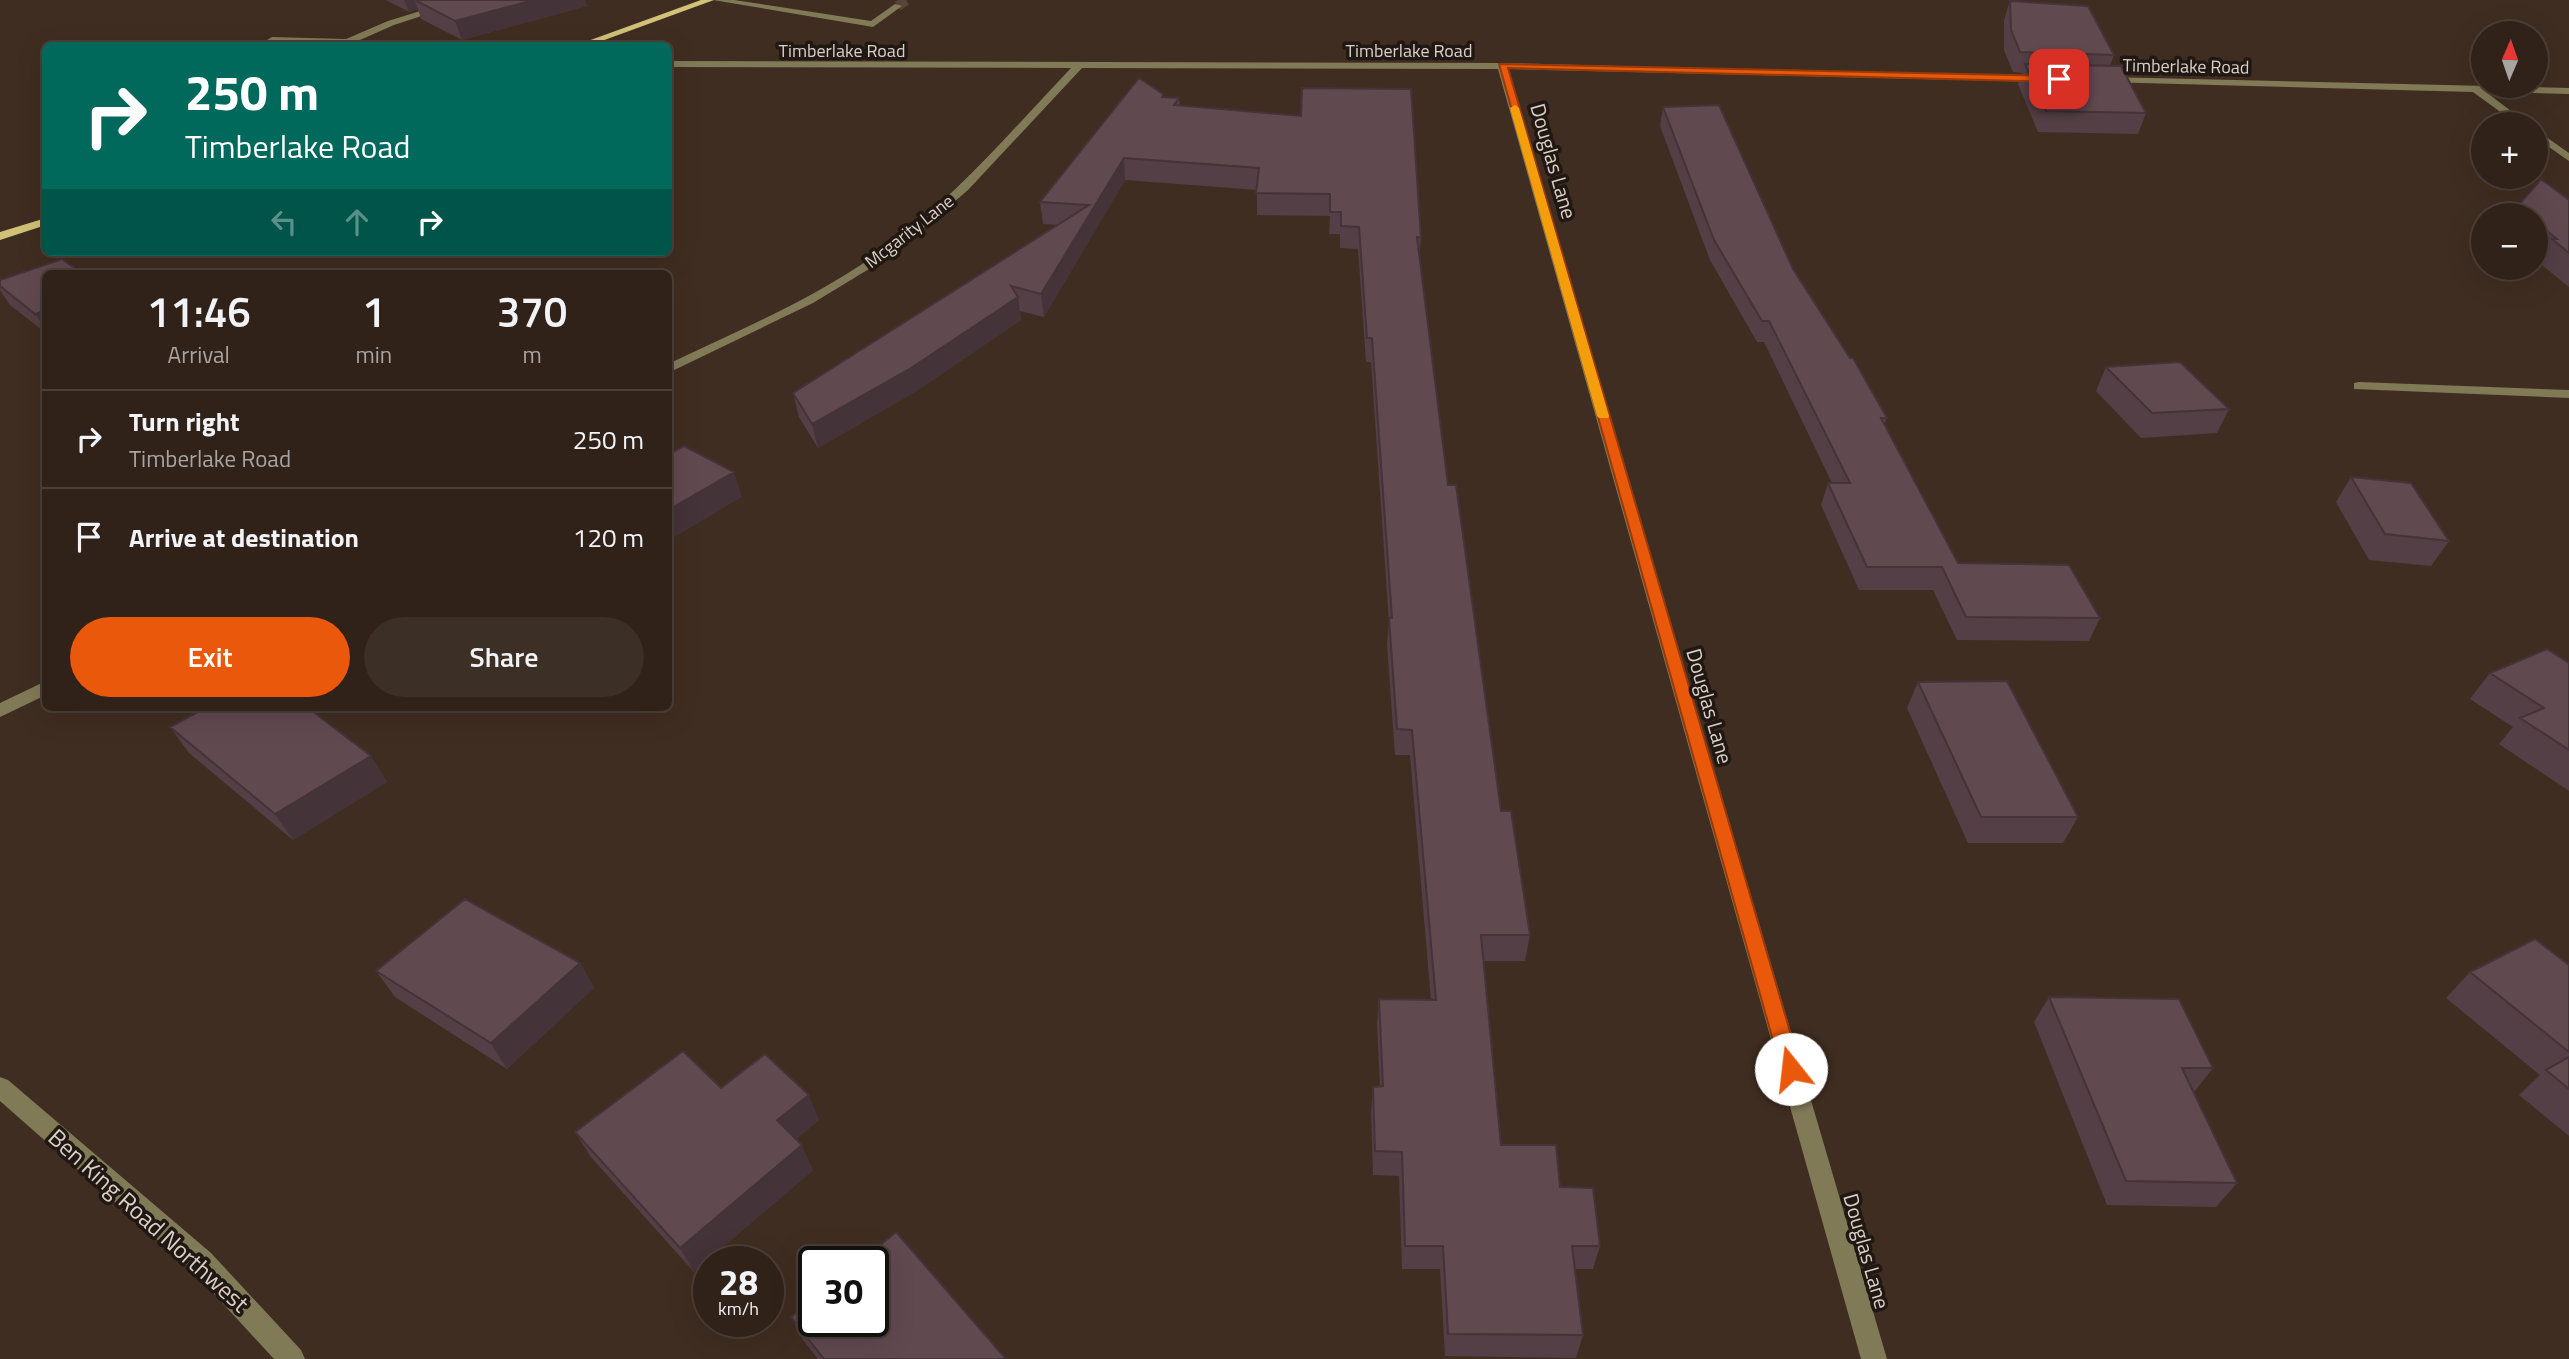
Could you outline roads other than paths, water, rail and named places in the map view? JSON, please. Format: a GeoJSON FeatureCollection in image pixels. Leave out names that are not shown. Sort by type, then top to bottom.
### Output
{"type":"FeatureCollection","features":[{"type":"Feature","properties":{"kind":"main road"},"geometry":{"type":"LineString","coordinates":[[589,42],[710,0]]}},
{"type":"Feature","properties":{"kind":"main road"},"geometry":{"type":"LineString","coordinates":[[0,236],[42,222]]}},
{"type":"Feature","properties":{"kind":"street"},"geometry":{"type":"LineString","coordinates":[[350,42],[376,27],[466,0]]}},
{"type":"Feature","properties":{"kind":"street"},"geometry":{"type":"LineString","coordinates":[[717,0],[873,24],[898,6]]}},
{"type":"Feature","properties":{"kind":"street"},"geometry":{"type":"LineString","coordinates":[[785,10],[803,0]]}},
{"type":"Feature","properties":{"kind":"street"},"geometry":{"type":"LineString","coordinates":[[272,40],[323,42]]}},
{"type":"Feature","properties":{"kind":"street","name":"Timberlake Road"},"geometry":{"type":"LineString","coordinates":[[672,64],[1503,66],[2059,79]]}},
{"type":"Feature","properties":{"kind":"street","name":"Mcgarity Lane"},"geometry":{"type":"LineString","coordinates":[[672,367],[830,289],[888,252],[954,198],[1078,66]]}},
{"type":"Feature","properties":{"kind":"street","name":"Douglas Lane"},"geometry":{"type":"LineString","coordinates":[[1503,66],[1874,1359]]}},
{"type":"Feature","properties":{"kind":"street","name":"Timberlake Road"},"geometry":{"type":"LineString","coordinates":[[2101,80],[2471,89]]}},
{"type":"Feature","properties":{"kind":"street","name":"Timberlake Road"},"geometry":{"type":"LineString","coordinates":[[2548,91],[2569,91]]}},
{"type":"Feature","properties":{"kind":"street"},"geometry":{"type":"LineString","coordinates":[[2488,98],[2507,112]]}},
{"type":"Feature","properties":{"kind":"street"},"geometry":{"type":"LineString","coordinates":[[2548,143],[2569,158]]}},
{"type":"Feature","properties":{"kind":"street"},"geometry":{"type":"LineString","coordinates":[[2359,386],[2569,394]]}},
{"type":"Feature","properties":{"kind":"street"},"geometry":{"type":"LineString","coordinates":[[0,711],[42,689]]}},
{"type":"Feature","properties":{"kind":"street","name":"Ben King Road Northwest"},"geometry":{"type":"LineString","coordinates":[[0,1087],[202,1262],[292,1359]]}},
{"type":"Feature","properties":{"kind":"tunnel"},"geometry":{"type":"LineString","coordinates":[[898,6],[907,0]]}}]}
